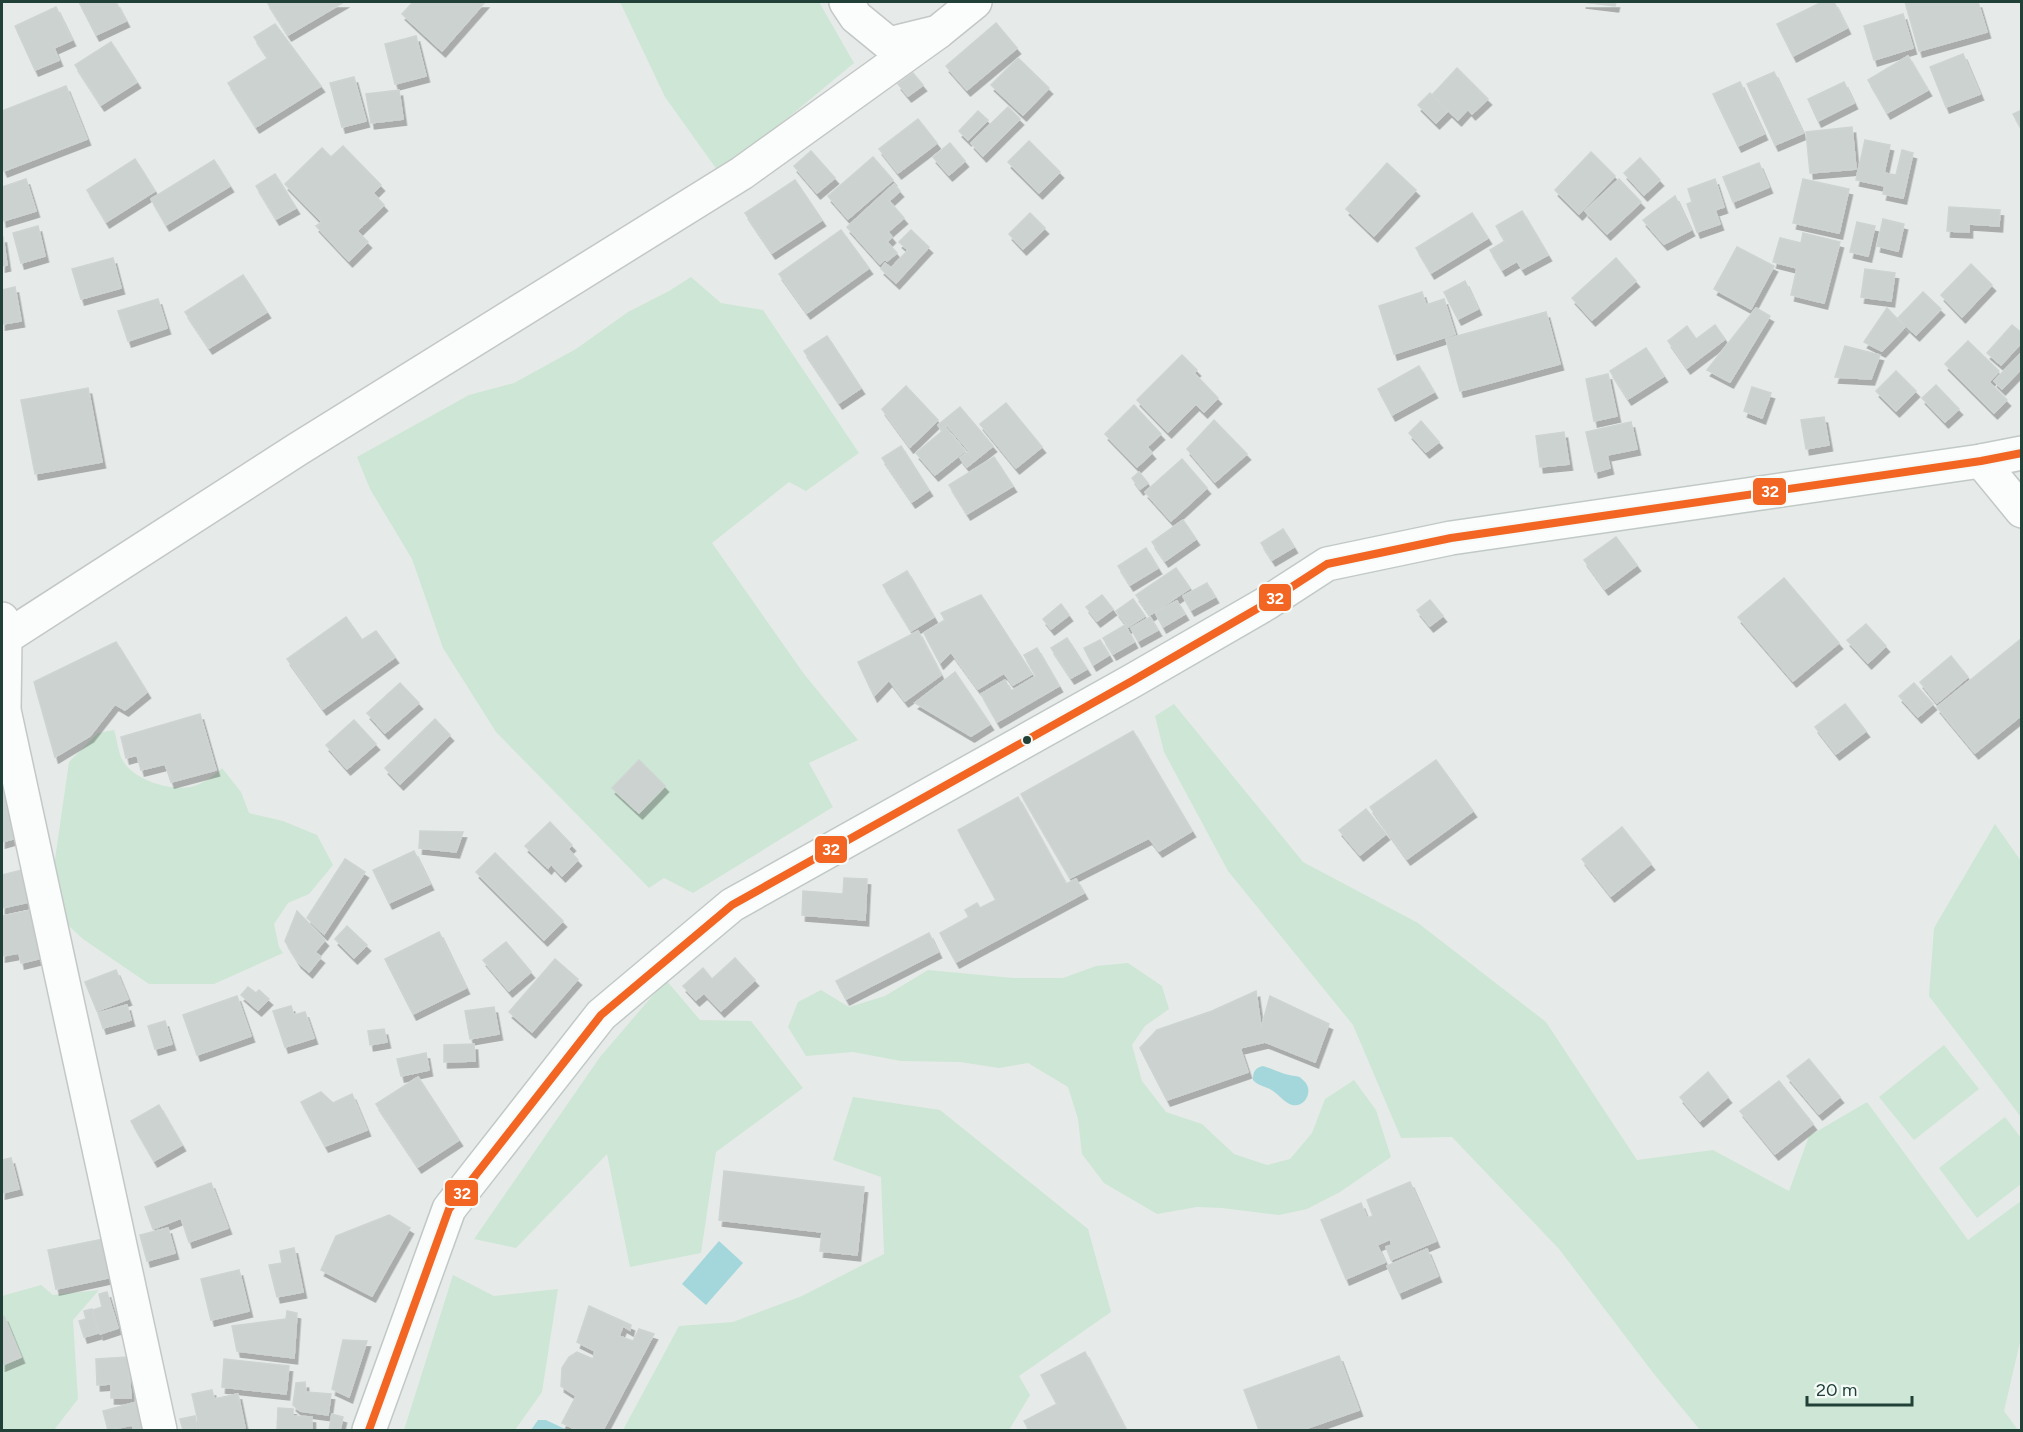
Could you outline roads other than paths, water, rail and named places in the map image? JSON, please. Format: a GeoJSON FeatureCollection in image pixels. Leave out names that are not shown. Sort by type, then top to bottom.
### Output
{"type":"FeatureCollection","features":[{"type":"Feature","properties":{"kind":"street"},"geometry":{"type":"LineString","coordinates":[[846,2],[856,17],[889,44],[938,32]]}},
{"type":"Feature","properties":{"kind":"street"},"geometry":{"type":"LineString","coordinates":[[160,1431],[4,710],[3,632],[742,173],[938,32],[975,2]]}},
{"type":"Feature","properties":{"kind":"street"},"geometry":{"type":"LineString","coordinates":[[369,1431],[449,1209],[602,1015],[732,905],[1142,676],[1267,603],[1327,564],[1450,538],[1981,461],[2022,453]]}},
{"type":"Feature","properties":{"kind":"street"},"geometry":{"type":"LineString","coordinates":[[1981,461],[2022,511]]}},
{"type":"Feature","properties":{"kind":"water"},"geometry":{"type":"Polygon","coordinates":[[[1263,1066],[1301,1078],[1308,1088],[1305,1101],[1292,1105],[1270,1089],[1255,1082],[1254,1072],[1263,1066]]]}},
{"type":"Feature","properties":{"kind":"water"},"geometry":{"type":"Polygon","coordinates":[[[719,1241],[743,1263],[706,1305],[682,1284],[719,1241]]]}},
{"type":"Feature","properties":{"kind":"water"},"geometry":{"type":"Polygon","coordinates":[[[538,1420],[546,1420],[567,1430],[531,1430],[538,1420]]]}}]}
